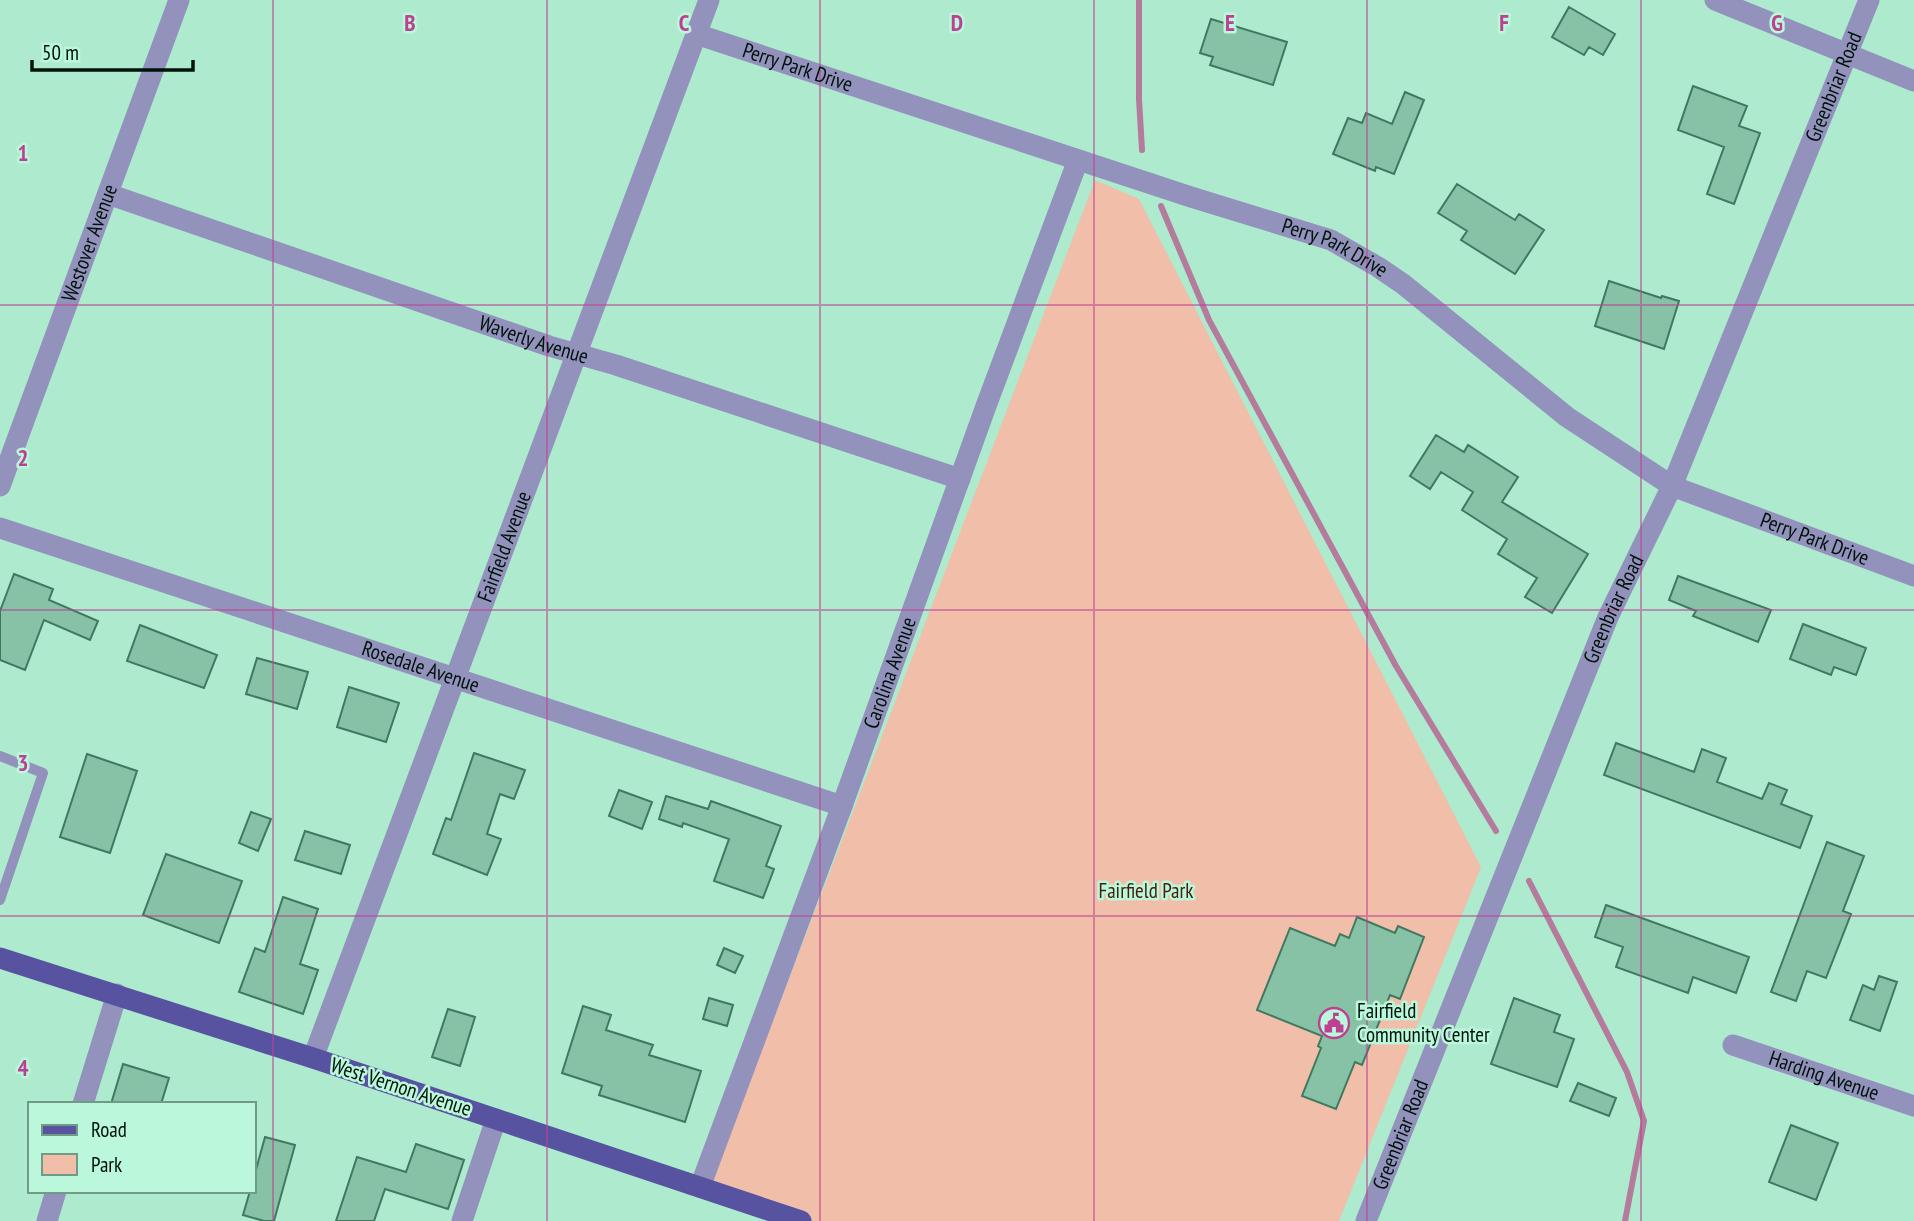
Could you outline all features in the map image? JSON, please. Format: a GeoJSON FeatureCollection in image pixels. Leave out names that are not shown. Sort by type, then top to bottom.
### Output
{"type":"FeatureCollection","features":[{"type":"Feature","properties":{"kind":"main road","name":"West Vernon Avenue"},"geometry":{"type":"LineString","coordinates":[[0,958],[313,1058],[801,1221]]}},
{"type":"Feature","properties":{"kind":"street","name":"Westover Avenue"},"geometry":{"type":"LineString","coordinates":[[0,486],[179,0]]}},
{"type":"Feature","properties":{"kind":"street","name":"Fairfield Avenue"},"geometry":{"type":"LineString","coordinates":[[313,1058],[709,0]]}},
{"type":"Feature","properties":{"kind":"street"},"geometry":{"type":"LineString","coordinates":[[1715,0],[1914,81]]}},
{"type":"Feature","properties":{"kind":"street","name":"Greenbriar Road"},"geometry":{"type":"LineString","coordinates":[[1366,1221],[1608,617],[1672,486],[1869,0]]}},
{"type":"Feature","properties":{"kind":"street","name":"Perry Park Drive"},"geometry":{"type":"LineString","coordinates":[[696,34],[1191,197],[1298,229],[1346,247],[1403,284],[1567,417],[1672,486],[1914,576]]}},
{"type":"Feature","properties":{"kind":"street","name":"Carolina Avenue"},"geometry":{"type":"LineString","coordinates":[[700,1187],[1078,160]]}},
{"type":"Feature","properties":{"kind":"street","name":"Waverly Avenue"},"geometry":{"type":"LineString","coordinates":[[108,194],[576,354],[749,408],[960,479]]}},
{"type":"Feature","properties":{"kind":"street","name":"Rosedale Avenue"},"geometry":{"type":"LineString","coordinates":[[0,528],[842,806]]}},
{"type":"Feature","properties":{"kind":"street"},"geometry":{"type":"LineString","coordinates":[[84,1102],[117,994]]}},
{"type":"Feature","properties":{"kind":"street","name":"Harding Avenue"},"geometry":{"type":"LineString","coordinates":[[1733,1045],[1914,1106]]}},
{"type":"Feature","properties":{"kind":"street"},"geometry":{"type":"LineString","coordinates":[[462,1221],[496,1119]]}},
{"type":"Feature","properties":{"kind":"street"},"geometry":{"type":"LineString","coordinates":[[47,1221],[55,1193]]}},
{"type":"Feature","properties":{"kind":"lane"},"geometry":{"type":"LineString","coordinates":[[0,756],[43,773],[1,895]]}},
{"type":"Feature","properties":{"kind":"green space","name":"Fairfield Park"},"geometry":{"type":"Polygon","coordinates":[[[1095,180],[1139,199],[1481,867],[1339,1221],[800,1221],[708,1190],[1095,180]]]}},
{"type":"Feature","properties":{"kind":"building"},"geometry":{"type":"Polygon","coordinates":[[[1569,7],[1615,34],[1603,55],[1589,47],[1584,55],[1552,37],[1569,7]]]}},
{"type":"Feature","properties":{"kind":"building"},"geometry":{"type":"Polygon","coordinates":[[[1211,19],[1287,42],[1273,85],[1210,65],[1213,57],[1200,53],[1211,19]]]}},
{"type":"Feature","properties":{"kind":"building"},"geometry":{"type":"Polygon","coordinates":[[[1693,86],[1747,106],[1739,126],[1760,133],[1734,204],[1707,194],[1724,147],[1678,130],[1693,86]]]}},
{"type":"Feature","properties":{"kind":"building"},"geometry":{"type":"Polygon","coordinates":[[[1405,92],[1424,100],[1394,174],[1376,167],[1375,171],[1333,154],[1348,118],[1362,123],[1366,113],[1392,124],[1405,92]]]}},
{"type":"Feature","properties":{"kind":"building"},"geometry":{"type":"Polygon","coordinates":[[[1457,184],[1515,220],[1519,214],[1544,230],[1515,274],[1461,240],[1467,231],[1438,213],[1457,184]]]}},
{"type":"Feature","properties":{"kind":"building"},"geometry":{"type":"Polygon","coordinates":[[[1609,281],[1679,301],[1664,349],[1595,326],[1609,281]]]}},
{"type":"Feature","properties":{"kind":"building"},"geometry":{"type":"Polygon","coordinates":[[[1436,435],[1464,452],[1468,445],[1518,477],[1502,502],[1588,554],[1552,613],[1525,597],[1537,578],[1498,554],[1507,539],[1462,510],[1473,492],[1441,472],[1430,489],[1410,476],[1436,435]]]}},
{"type":"Feature","properties":{"kind":"building"},"geometry":{"type":"Polygon","coordinates":[[[14,574],[53,589],[49,600],[98,621],[90,640],[44,620],[25,670],[0,660],[0,611],[14,574]]]}},
{"type":"Feature","properties":{"kind":"building"},"geometry":{"type":"Polygon","coordinates":[[[1678,576],[1771,610],[1758,642],[1693,616],[1696,611],[1669,600],[1678,576]]]}},
{"type":"Feature","properties":{"kind":"building"},"geometry":{"type":"Polygon","coordinates":[[[1803,624],[1866,648],[1856,675],[1834,667],[1831,675],[1790,659],[1803,624]]]}},
{"type":"Feature","properties":{"kind":"building"},"geometry":{"type":"Polygon","coordinates":[[[140,625],[217,655],[204,688],[127,661],[140,625]]]}},
{"type":"Feature","properties":{"kind":"building"},"geometry":{"type":"Polygon","coordinates":[[[257,658],[308,672],[297,709],[246,694],[257,658]]]}},
{"type":"Feature","properties":{"kind":"building"},"geometry":{"type":"Polygon","coordinates":[[[349,687],[399,703],[386,742],[337,727],[349,687]]]}},
{"type":"Feature","properties":{"kind":"building"},"geometry":{"type":"Polygon","coordinates":[[[1616,743],[1694,772],[1702,749],[1726,758],[1717,782],[1762,799],[1769,783],[1787,790],[1781,804],[1812,816],[1800,848],[1604,775],[1616,743]]]}},
{"type":"Feature","properties":{"kind":"building"},"geometry":{"type":"Polygon","coordinates":[[[474,753],[525,770],[514,799],[500,794],[487,834],[501,839],[487,875],[433,854],[446,818],[451,820],[474,753]]]}},
{"type":"Feature","properties":{"kind":"building"},"geometry":{"type":"Polygon","coordinates":[[[87,754],[137,771],[110,853],[60,837],[87,754]]]}},
{"type":"Feature","properties":{"kind":"building"},"geometry":{"type":"Polygon","coordinates":[[[619,790],[652,802],[642,829],[609,816],[619,790]]]}},
{"type":"Feature","properties":{"kind":"building"},"geometry":{"type":"Polygon","coordinates":[[[666,796],[708,809],[711,801],[781,826],[766,866],[774,869],[763,898],[714,881],[729,839],[683,823],[682,827],[659,819],[666,796]]]}},
{"type":"Feature","properties":{"kind":"building"},"geometry":{"type":"Polygon","coordinates":[[[251,812],[271,819],[258,851],[239,843],[251,812]]]}},
{"type":"Feature","properties":{"kind":"building"},"geometry":{"type":"Polygon","coordinates":[[[305,831],[350,845],[341,874],[295,860],[305,831]]]}},
{"type":"Feature","properties":{"kind":"building"},"geometry":{"type":"Polygon","coordinates":[[[1827,842],[1864,856],[1843,911],[1851,914],[1826,978],[1807,971],[1796,1001],[1771,992],[1827,842]]]}},
{"type":"Feature","properties":{"kind":"building"},"geometry":{"type":"Polygon","coordinates":[[[166,854],[242,881],[219,943],[143,915],[166,854]]]}},
{"type":"Feature","properties":{"kind":"building"},"geometry":{"type":"Polygon","coordinates":[[[283,897],[318,909],[300,964],[318,970],[303,1014],[239,992],[255,948],[265,952],[283,897]]]}},
{"type":"Feature","properties":{"kind":"building"},"geometry":{"type":"Polygon","coordinates":[[[1606,905],[1749,957],[1736,993],[1693,977],[1688,993],[1616,967],[1623,947],[1595,937],[1606,905]]]}},
{"type":"Feature","properties":{"kind":"building","name":"Fairfield Community Center"},"geometry":{"type":"Polygon","coordinates":[[[1357,917],[1395,933],[1398,926],[1424,937],[1400,999],[1390,995],[1362,1065],[1355,1062],[1336,1109],[1302,1096],[1321,1048],[1318,1046],[1322,1036],[1257,1010],[1290,928],[1335,946],[1340,934],[1349,938],[1357,917]]]}},
{"type":"Feature","properties":{"kind":"building"},"geometry":{"type":"Polygon","coordinates":[[[724,948],[743,956],[735,973],[717,965],[724,948]]]}},
{"type":"Feature","properties":{"kind":"building"},"geometry":{"type":"Polygon","coordinates":[[[1879,976],[1897,982],[1880,1031],[1850,1020],[1863,985],[1874,990],[1879,976]]]}},
{"type":"Feature","properties":{"kind":"building"},"geometry":{"type":"Polygon","coordinates":[[[709,998],[733,1005],[727,1026],[703,1019],[709,998]]]}},
{"type":"Feature","properties":{"kind":"building"},"geometry":{"type":"Polygon","coordinates":[[[1514,998],[1560,1015],[1554,1032],[1574,1039],[1557,1087],[1491,1064],[1514,998]]]}},
{"type":"Feature","properties":{"kind":"building"},"geometry":{"type":"Polygon","coordinates":[[[583,1006],[611,1015],[606,1030],[653,1045],[649,1055],[701,1071],[685,1122],[599,1095],[602,1086],[562,1073],[583,1006]]]}},
{"type":"Feature","properties":{"kind":"building"},"geometry":{"type":"Polygon","coordinates":[[[448,1009],[475,1017],[460,1066],[432,1057],[448,1009]]]}},
{"type":"Feature","properties":{"kind":"building"},"geometry":{"type":"Polygon","coordinates":[[[123,1064],[169,1078],[162,1102],[112,1102],[123,1064]]]}},
{"type":"Feature","properties":{"kind":"building"},"geometry":{"type":"Polygon","coordinates":[[[1578,1083],[1616,1098],[1609,1116],[1570,1101],[1578,1083]]]}},
{"type":"Feature","properties":{"kind":"building"},"geometry":{"type":"Polygon","coordinates":[[[1791,1125],[1838,1143],[1816,1200],[1769,1182],[1791,1125]]]}},
{"type":"Feature","properties":{"kind":"building"},"geometry":{"type":"Polygon","coordinates":[[[265,1137],[295,1145],[274,1221],[243,1215],[249,1193],[256,1193],[256,1170],[265,1137]]]}},
{"type":"Feature","properties":{"kind":"building"},"geometry":{"type":"Polygon","coordinates":[[[416,1144],[464,1160],[448,1209],[385,1189],[374,1221],[336,1221],[357,1157],[406,1172],[416,1144]]]}},
{"type":"Feature","properties":{"kind":"waterway"},"geometry":{"type":"LineString","coordinates":[[1139,0],[1142,150]]}},
{"type":"Feature","properties":{"kind":"waterway"},"geometry":{"type":"LineString","coordinates":[[1161,206],[1209,320],[1396,666],[1496,831]]}},
{"type":"Feature","properties":{"kind":"waterway"},"geometry":{"type":"LineString","coordinates":[[1529,881],[1627,1072],[1644,1121],[1625,1221]]}},
{"type":"Feature","properties":{"kind":"place","name":"Fairfield Community Center"},"geometry":{"type":"Point","coordinates":[1334,1023]}}]}
